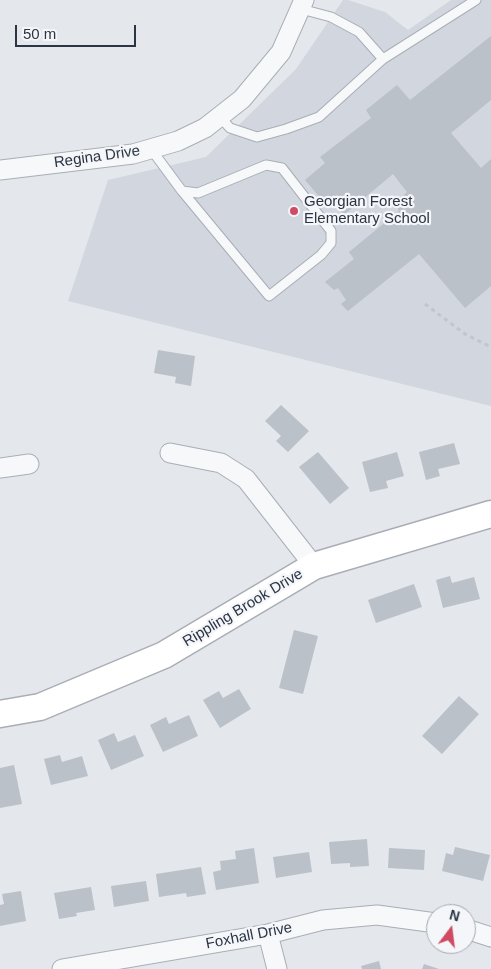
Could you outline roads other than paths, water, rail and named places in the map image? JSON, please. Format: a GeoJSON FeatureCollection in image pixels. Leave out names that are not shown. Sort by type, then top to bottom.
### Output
{"type":"FeatureCollection","features":[{"type":"Feature","properties":{"kind":"street","name":"Regina Drive"},"geometry":{"type":"LineString","coordinates":[[0,170],[133,154],[178,141],[205,128],[242,99],[281,52],[302,5]]}},
{"type":"Feature","properties":{"kind":"street"},"geometry":{"type":"LineString","coordinates":[[170,453],[221,463],[246,479],[314,566]]}},
{"type":"Feature","properties":{"kind":"street"},"geometry":{"type":"LineString","coordinates":[[0,468],[29,464]]}},
{"type":"Feature","properties":{"kind":"street","name":"Rippling Brook Drive"},"geometry":{"type":"LineString","coordinates":[[0,714],[40,706],[164,655],[314,566],[491,514]]}},
{"type":"Feature","properties":{"kind":"street","name":"Foxhall Drive"},"geometry":{"type":"LineString","coordinates":[[62,969],[268,934],[323,920],[377,916],[426,922]]}},
{"type":"Feature","properties":{"kind":"street"},"geometry":{"type":"LineString","coordinates":[[476,932],[491,937]]}},
{"type":"Feature","properties":{"kind":"street"},"geometry":{"type":"LineString","coordinates":[[268,934],[277,969]]}},
{"type":"Feature","properties":{"kind":"lane"},"geometry":{"type":"LineString","coordinates":[[220,116],[230,128],[257,137],[286,129],[319,116],[383,59],[476,0]]}},
{"type":"Feature","properties":{"kind":"lane"},"geometry":{"type":"LineString","coordinates":[[302,5],[358,32],[383,59]]}},
{"type":"Feature","properties":{"kind":"lane"},"geometry":{"type":"LineString","coordinates":[[151,149],[182,191],[269,296],[321,255],[330,243],[330,231],[282,168],[266,165],[198,193],[182,191]]}},
{"type":"Feature","properties":{"kind":"place","name":"Georgian Forest Elementary School"},"geometry":{"type":"Point","coordinates":[294,211]}}]}
